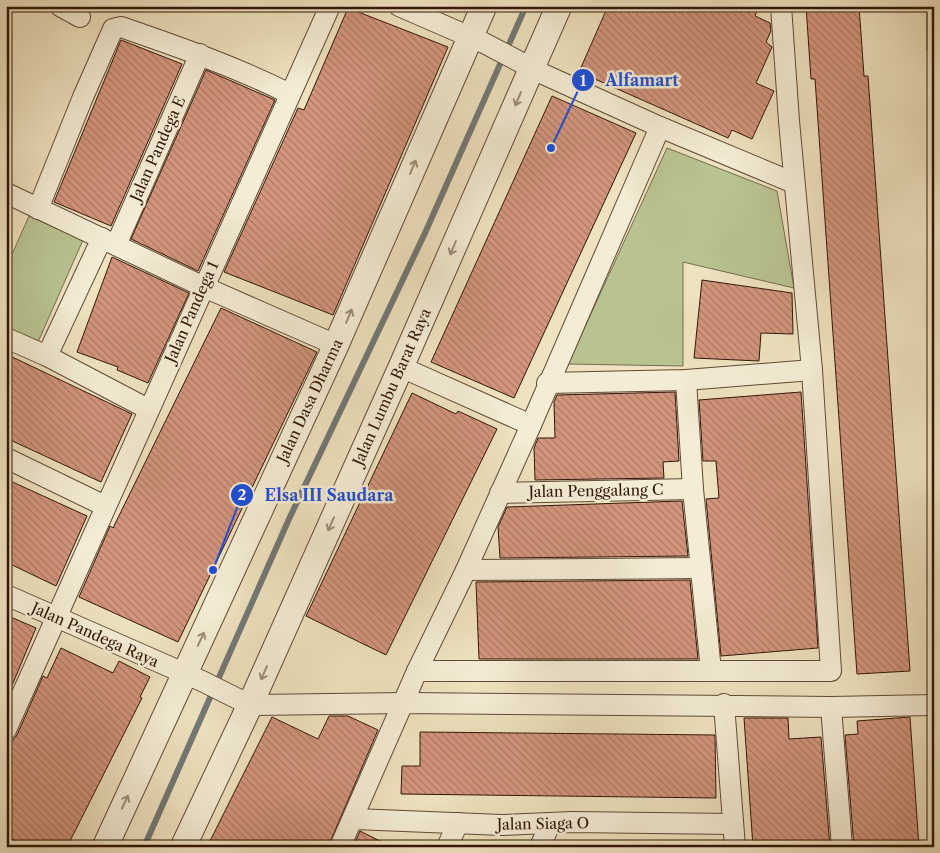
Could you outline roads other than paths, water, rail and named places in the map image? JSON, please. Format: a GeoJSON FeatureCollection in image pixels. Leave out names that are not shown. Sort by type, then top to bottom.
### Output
{"type":"FeatureCollection","features":[{"type":"Feature","properties":{"kind":"street"},"geometry":{"type":"LineString","coordinates":[[60,6],[80,17]]}},
{"type":"Feature","properties":{"kind":"street","name":"Jalan Pandega 1"},"geometry":{"type":"LineString","coordinates":[[7,725],[330,6]]}},
{"type":"Feature","properties":{"kind":"street"},"geometry":{"type":"LineString","coordinates":[[399,6],[477,40],[660,127],[794,183]]}},
{"type":"Feature","properties":{"kind":"street","name":"Jalan Dasa Dharma"},"geometry":{"type":"LineString","coordinates":[[105,847],[193,678],[336,345],[477,40],[484,6]]}},
{"type":"Feature","properties":{"kind":"street","name":"Jalan Lumbu Barat Raya"},"geometry":{"type":"LineString","coordinates":[[183,847],[241,701],[401,367],[524,64],[559,6]]}},
{"type":"Feature","properties":{"kind":"street"},"geometry":{"type":"LineString","coordinates":[[417,671],[831,671],[812,370],[794,183],[781,6]]}},
{"type":"Feature","properties":{"kind":"street"},"geometry":{"type":"LineString","coordinates":[[38,208],[113,29],[121,27],[200,54],[254,76],[290,94]]}},
{"type":"Feature","properties":{"kind":"street","name":"Jalan Pandega E"},"geometry":{"type":"LineString","coordinates":[[47,356],[109,242],[200,54]]}},
{"type":"Feature","properties":{"kind":"street"},"geometry":{"type":"LineString","coordinates":[[340,847],[354,819],[417,671],[466,570],[531,425],[547,383],[660,127]]}},
{"type":"Feature","properties":{"kind":"street"},"geometry":{"type":"LineString","coordinates":[[6,193],[204,287],[336,345]]}},
{"type":"Feature","properties":{"kind":"street"},"geometry":{"type":"LineString","coordinates":[[6,338],[47,356],[148,409]]}},
{"type":"Feature","properties":{"kind":"street"},"geometry":{"type":"LineString","coordinates":[[401,367],[531,425]]}},
{"type":"Feature","properties":{"kind":"street"},"geometry":{"type":"LineString","coordinates":[[547,383],[686,380],[812,370]]}},
{"type":"Feature","properties":{"kind":"street"},"geometry":{"type":"LineString","coordinates":[[686,380],[693,489],[711,671]]}},
{"type":"Feature","properties":{"kind":"street"},"geometry":{"type":"LineString","coordinates":[[6,458],[105,506]]}},
{"type":"Feature","properties":{"kind":"street","name":"Jalan Penggalang C"},"geometry":{"type":"LineString","coordinates":[[500,493],[693,489]]}},
{"type":"Feature","properties":{"kind":"street"},"geometry":{"type":"LineString","coordinates":[[466,570],[701,568]]}},
{"type":"Feature","properties":{"kind":"street","name":"Jalan Pandega Raya"},"geometry":{"type":"LineString","coordinates":[[6,595],[241,701]]}},
{"type":"Feature","properties":{"kind":"street"},"geometry":{"type":"LineString","coordinates":[[241,701],[724,704],[831,707],[934,705]]}},
{"type":"Feature","properties":{"kind":"street"},"geometry":{"type":"LineString","coordinates":[[724,704],[736,847]]}},
{"type":"Feature","properties":{"kind":"street"},"geometry":{"type":"LineString","coordinates":[[831,707],[842,847]]}},
{"type":"Feature","properties":{"kind":"street","name":"Jalan Siaga O"},"geometry":{"type":"LineString","coordinates":[[354,819],[458,823],[733,824]]}},
{"type":"Feature","properties":{"kind":"street"},"geometry":{"type":"LineString","coordinates":[[447,847],[458,823]]}},
{"type":"Feature","properties":{"kind":"street"},"geometry":{"type":"LineString","coordinates":[[540,847],[550,824]]}},
{"type":"Feature","properties":{"kind":"water"},"geometry":{"type":"Polygon","coordinates":[[[927,6],[934,6],[934,53],[927,49],[927,6]]]}},
{"type":"Feature","properties":{"kind":"waterway"},"geometry":{"type":"LineString","coordinates":[[144,847],[289,519],[425,233],[526,6]]}},
{"type":"Feature","properties":{"kind":"place","name":"Alfamart"},"geometry":{"type":"Point","coordinates":[551,148]}},
{"type":"Feature","properties":{"kind":"place","name":"Elsa III Saudara"},"geometry":{"type":"Point","coordinates":[213,570]}}]}
